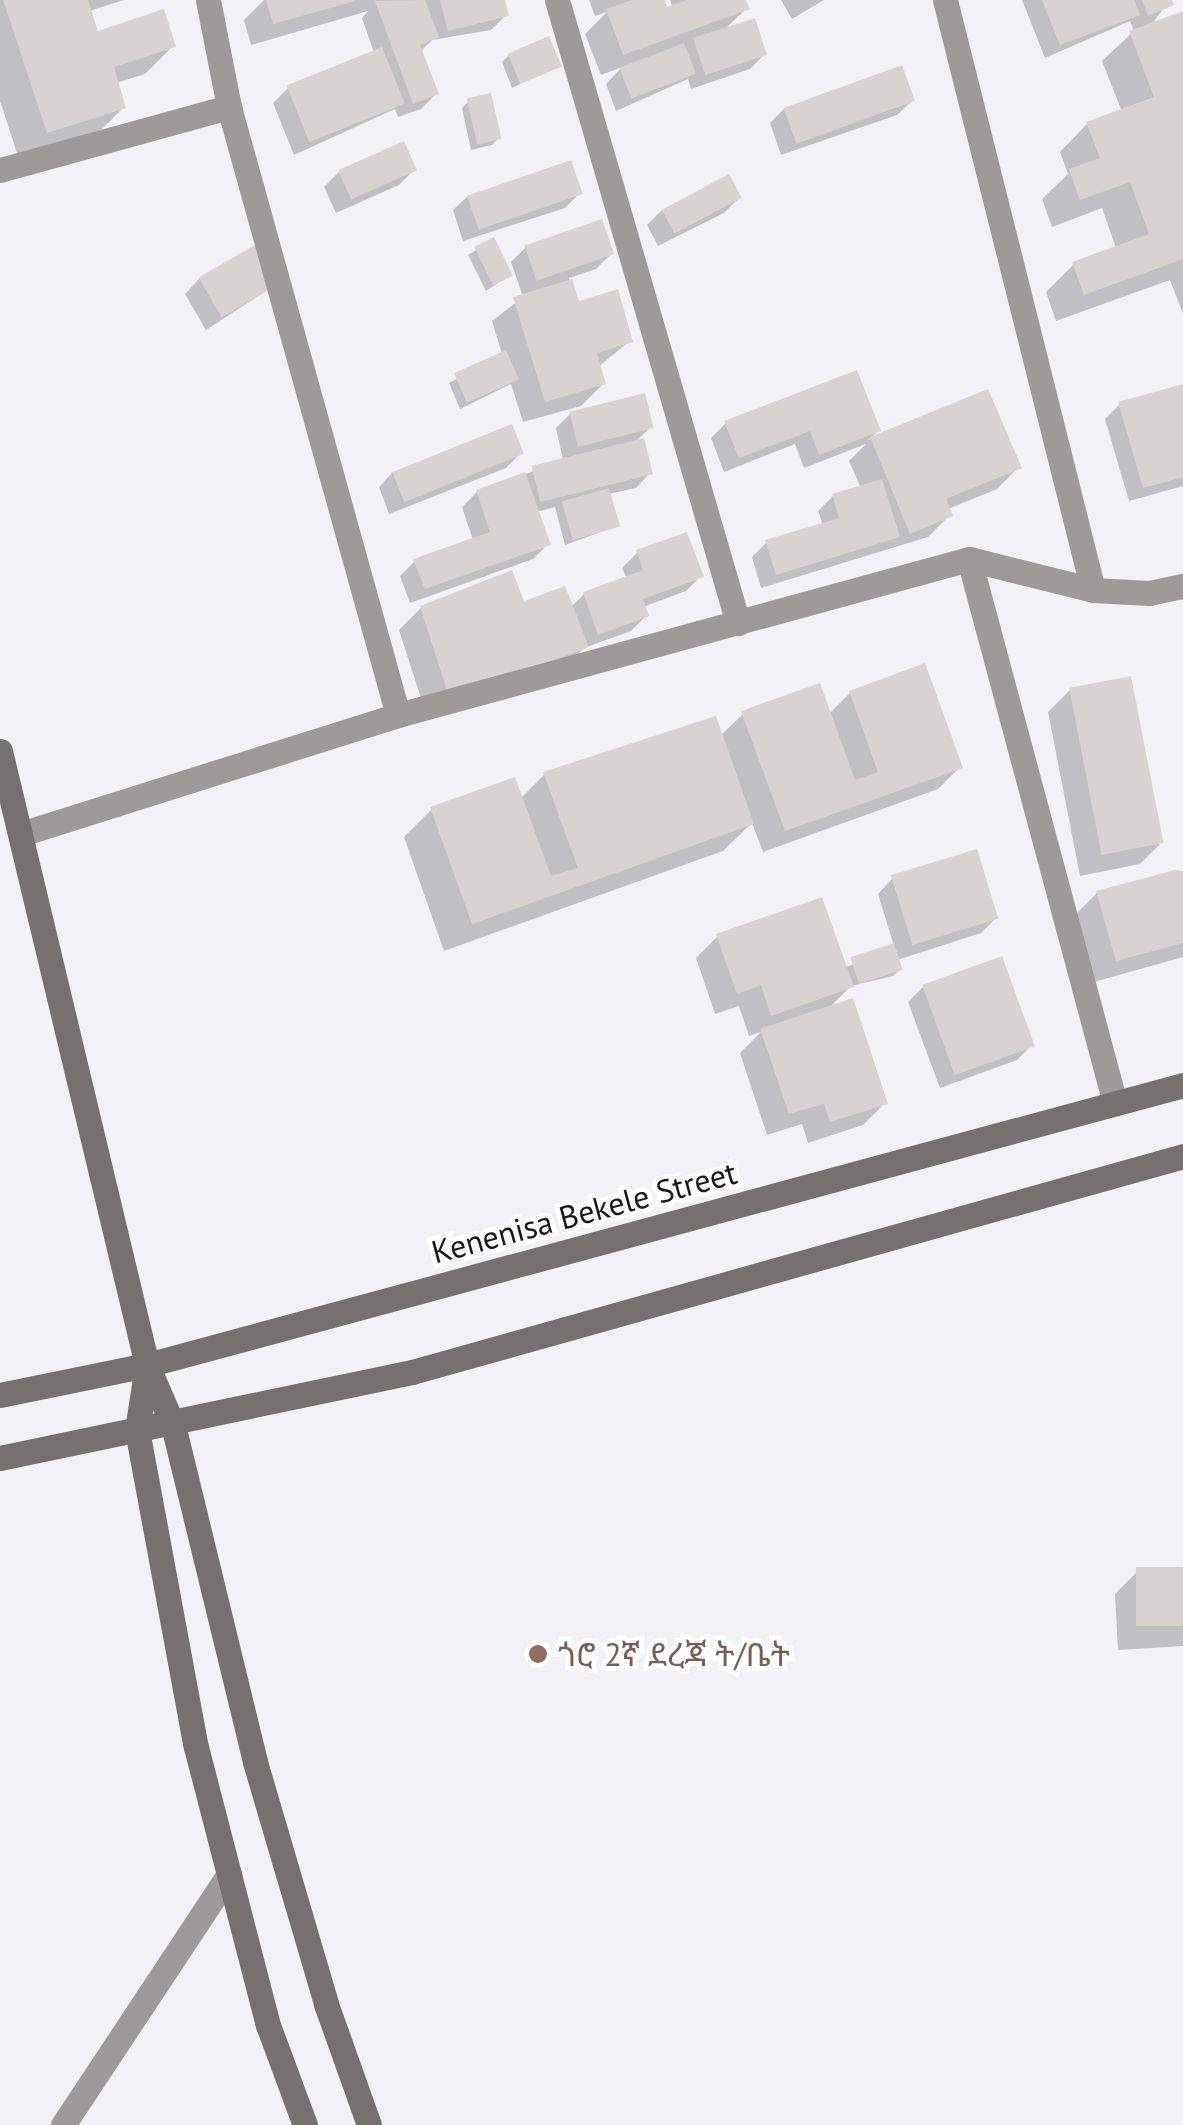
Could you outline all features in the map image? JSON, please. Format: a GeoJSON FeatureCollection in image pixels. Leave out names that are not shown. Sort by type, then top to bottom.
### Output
{"type":"FeatureCollection","features":[{"type":"Feature","properties":{"kind":"main road"},"geometry":{"type":"LineString","coordinates":[[0,751],[24,834],[147,1365],[173,1425],[255,1762],[326,2004],[369,2125]]}},
{"type":"Feature","properties":{"kind":"main road","name":"Kenenisa Bekele Street"},"geometry":{"type":"LineString","coordinates":[[0,1395],[147,1365],[1183,1085]]}},
{"type":"Feature","properties":{"kind":"main road"},"geometry":{"type":"LineString","coordinates":[[0,1458],[173,1425],[412,1372],[1183,1156]]}},
{"type":"Feature","properties":{"kind":"main road"},"geometry":{"type":"LineString","coordinates":[[147,1365],[137,1430],[196,1747],[268,2024],[305,2125]]}},
{"type":"Feature","properties":{"kind":"street"},"geometry":{"type":"LineString","coordinates":[[208,0],[229,107],[398,715]]}},
{"type":"Feature","properties":{"kind":"street"},"geometry":{"type":"LineString","coordinates":[[557,0],[738,624]]}},
{"type":"Feature","properties":{"kind":"street"},"geometry":{"type":"LineString","coordinates":[[945,0],[1093,590]]}},
{"type":"Feature","properties":{"kind":"street"},"geometry":{"type":"LineString","coordinates":[[0,170],[229,107]]}},
{"type":"Feature","properties":{"kind":"street"},"geometry":{"type":"LineString","coordinates":[[969,559],[1115,1103]]}},
{"type":"Feature","properties":{"kind":"street"},"geometry":{"type":"LineString","coordinates":[[24,834],[398,715],[969,559],[1093,590],[1149,593],[1183,586]]}},
{"type":"Feature","properties":{"kind":"street"},"geometry":{"type":"LineString","coordinates":[[63,2125],[229,1874]]}},
{"type":"Feature","properties":{"kind":"building"},"geometry":{"type":"Polygon","coordinates":[[[3,0],[88,0],[98,31],[164,9],[176,47],[114,67],[126,108],[47,133],[3,0]]]}},
{"type":"Feature","properties":{"kind":"building"},"geometry":{"type":"Polygon","coordinates":[[[266,0],[354,0],[355,1],[273,24],[266,0]]]}},
{"type":"Feature","properties":{"kind":"building"},"geometry":{"type":"Polygon","coordinates":[[[425,0],[439,37],[420,45],[439,94],[413,104],[375,1],[425,0]]]}},
{"type":"Feature","properties":{"kind":"building"},"geometry":{"type":"Polygon","coordinates":[[[440,0],[505,0],[509,16],[448,31],[440,0]]]}},
{"type":"Feature","properties":{"kind":"building"},"geometry":{"type":"Polygon","coordinates":[[[632,0],[665,0],[667,7],[687,0],[746,0],[750,9],[623,55],[606,9],[632,0]]]}},
{"type":"Feature","properties":{"kind":"building"},"geometry":{"type":"Polygon","coordinates":[[[1042,0],[1134,0],[1140,15],[1060,45],[1042,0]]]}},
{"type":"Feature","properties":{"kind":"building"},"geometry":{"type":"Polygon","coordinates":[[[1142,0],[1172,0],[1174,5],[1148,16],[1142,0]]]}},
{"type":"Feature","properties":{"kind":"building"},"geometry":{"type":"Polygon","coordinates":[[[1183,11],[1183,259],[1084,295],[1072,262],[1149,234],[1130,182],[1080,200],[1069,169],[1100,158],[1086,122],[1154,97],[1129,31],[1183,11]]]}},
{"type":"Feature","properties":{"kind":"building"},"geometry":{"type":"Polygon","coordinates":[[[755,18],[767,55],[705,75],[693,38],[755,18]]]}},
{"type":"Feature","properties":{"kind":"building"},"geometry":{"type":"Polygon","coordinates":[[[549,36],[562,66],[520,84],[508,54],[549,36]]]}},
{"type":"Feature","properties":{"kind":"building"},"geometry":{"type":"Polygon","coordinates":[[[684,43],[696,74],[631,99],[620,68],[684,43]]]}},
{"type":"Feature","properties":{"kind":"building"},"geometry":{"type":"Polygon","coordinates":[[[382,47],[405,104],[309,142],[287,86],[382,47]]]}},
{"type":"Feature","properties":{"kind":"building"},"geometry":{"type":"Polygon","coordinates":[[[902,65],[915,101],[797,144],[784,108],[902,65]]]}},
{"type":"Feature","properties":{"kind":"building"},"geometry":{"type":"Polygon","coordinates":[[[491,93],[502,139],[477,144],[467,99],[491,93]]]}},
{"type":"Feature","properties":{"kind":"building"},"geometry":{"type":"Polygon","coordinates":[[[404,141],[417,170],[351,200],[338,170],[404,141]]]}},
{"type":"Feature","properties":{"kind":"building"},"geometry":{"type":"Polygon","coordinates":[[[571,160],[583,194],[479,230],[467,196],[571,160]]]}},
{"type":"Feature","properties":{"kind":"building"},"geometry":{"type":"Polygon","coordinates":[[[729,174],[742,198],[675,234],[662,210],[729,174]]]}},
{"type":"Feature","properties":{"kind":"building"},"geometry":{"type":"Polygon","coordinates":[[[602,219],[614,254],[537,281],[524,246],[602,219]]]}},
{"type":"Feature","properties":{"kind":"building"},"geometry":{"type":"Polygon","coordinates":[[[494,237],[513,276],[493,285],[474,247],[494,237]]]}},
{"type":"Feature","properties":{"kind":"building"},"geometry":{"type":"Polygon","coordinates":[[[255,245],[278,285],[222,317],[199,278],[255,245]]]}},
{"type":"Feature","properties":{"kind":"building"},"geometry":{"type":"Polygon","coordinates":[[[572,279],[579,301],[618,289],[633,342],[597,353],[606,384],[545,402],[513,297],[572,279]]]}},
{"type":"Feature","properties":{"kind":"building"},"geometry":{"type":"Polygon","coordinates":[[[506,350],[519,379],[467,402],[454,373],[506,350]]]}},
{"type":"Feature","properties":{"kind":"building"},"geometry":{"type":"Polygon","coordinates":[[[857,370],[881,431],[819,455],[810,431],[739,458],[724,421],[857,370]]]}},
{"type":"Feature","properties":{"kind":"building"},"geometry":{"type":"Polygon","coordinates":[[[1183,384],[1183,477],[1143,488],[1118,402],[1183,384]]]}},
{"type":"Feature","properties":{"kind":"building"},"geometry":{"type":"Polygon","coordinates":[[[988,389],[1022,468],[946,499],[953,516],[910,534],[870,437],[988,389]]]}},
{"type":"Feature","properties":{"kind":"building"},"geometry":{"type":"Polygon","coordinates":[[[645,393],[654,428],[578,447],[569,412],[645,393]]]}},
{"type":"Feature","properties":{"kind":"building"},"geometry":{"type":"Polygon","coordinates":[[[512,424],[524,454],[404,502],[392,472],[512,424]]]}},
{"type":"Feature","properties":{"kind":"building"},"geometry":{"type":"Polygon","coordinates":[[[644,438],[653,474],[540,502],[531,466],[644,438]]]}},
{"type":"Feature","properties":{"kind":"building"},"geometry":{"type":"Polygon","coordinates":[[[525,472],[551,545],[425,589],[413,559],[490,532],[476,490],[525,472]]]}},
{"type":"Feature","properties":{"kind":"building"},"geometry":{"type":"Polygon","coordinates":[[[882,479],[900,537],[776,575],[765,540],[839,518],[832,494],[882,479]]]}},
{"type":"Feature","properties":{"kind":"building"},"geometry":{"type":"Polygon","coordinates":[[[609,488],[620,526],[573,540],[562,502],[609,488]]]}},
{"type":"Feature","properties":{"kind":"building"},"geometry":{"type":"Polygon","coordinates":[[[687,532],[704,577],[643,599],[649,616],[598,635],[583,592],[643,570],[636,550],[687,532]]]}},
{"type":"Feature","properties":{"kind":"building"},"geometry":{"type":"Polygon","coordinates":[[[512,570],[524,601],[565,586],[589,647],[450,700],[420,606],[512,570]]]}},
{"type":"Feature","properties":{"kind":"building"},"geometry":{"type":"Polygon","coordinates":[[[925,663],[963,768],[785,831],[741,711],[820,683],[855,780],[878,772],[849,691],[925,663]]]}},
{"type":"Feature","properties":{"kind":"building"},"geometry":{"type":"Polygon","coordinates":[[[1131,676],[1163,843],[1102,855],[1069,688],[1131,676]]]}},
{"type":"Feature","properties":{"kind":"building"},"geometry":{"type":"Polygon","coordinates":[[[716,716],[754,824],[472,924],[430,807],[515,777],[551,876],[578,868],[543,772],[716,716]]]}},
{"type":"Feature","properties":{"kind":"building"},"geometry":{"type":"Polygon","coordinates":[[[977,849],[998,919],[912,945],[891,875],[977,849]]]}},
{"type":"Feature","properties":{"kind":"building"},"geometry":{"type":"Polygon","coordinates":[[[1183,871],[1183,943],[1116,961],[1096,891],[1183,871]]]}},
{"type":"Feature","properties":{"kind":"building"},"geometry":{"type":"Polygon","coordinates":[[[822,897],[854,987],[771,1016],[761,985],[737,994],[716,934],[822,897]]]}},
{"type":"Feature","properties":{"kind":"building"},"geometry":{"type":"Polygon","coordinates":[[[894,943],[903,970],[859,984],[850,957],[894,943]]]}},
{"type":"Feature","properties":{"kind":"building"},"geometry":{"type":"Polygon","coordinates":[[[1002,956],[1035,1046],[955,1075],[922,985],[1002,956]]]}},
{"type":"Feature","properties":{"kind":"building"},"geometry":{"type":"Polygon","coordinates":[[[853,998],[888,1104],[830,1122],[824,1104],[789,1114],[760,1029],[853,998]]]}},
{"type":"Feature","properties":{"kind":"building"},"geometry":{"type":"Polygon","coordinates":[[[1136,1567],[1183,1567],[1183,1626],[1136,1626],[1136,1567]]]}},
{"type":"Feature","properties":{"kind":"place","name":"ጎሮ 2ኛ ደረጃ ት/ቤት"},"geometry":{"type":"Point","coordinates":[538,1654]}}]}
